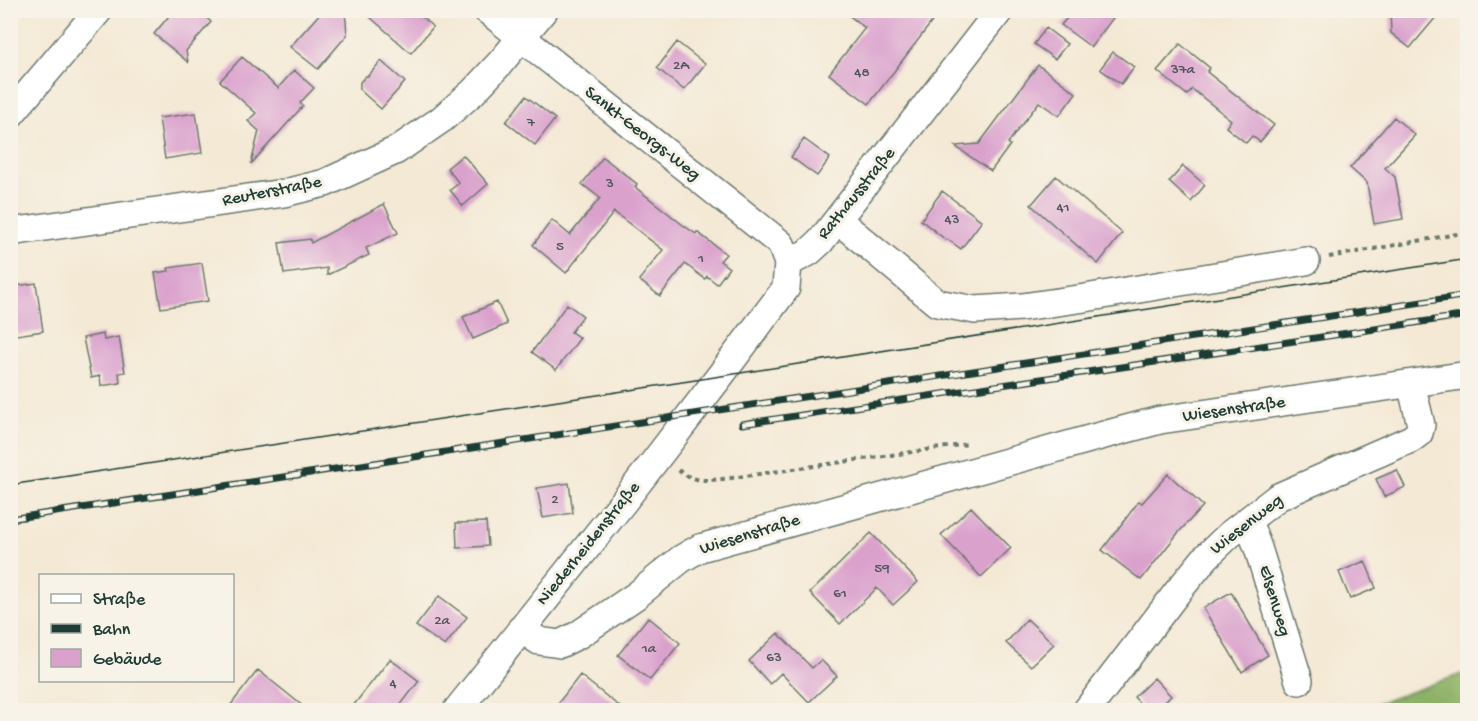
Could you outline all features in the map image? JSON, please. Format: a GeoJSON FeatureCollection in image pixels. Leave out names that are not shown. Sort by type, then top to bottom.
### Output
{"type":"FeatureCollection","features":[{"type":"Feature","properties":{"kind":"street"},"geometry":{"type":"LineString","coordinates":[[10,115],[99,10]]}},
{"type":"Feature","properties":{"kind":"street","name":"Sankt-Georgs-Weg"},"geometry":{"type":"LineString","coordinates":[[487,10],[781,244],[788,263]]}},
{"type":"Feature","properties":{"kind":"street","name":"Reuterstraße"},"geometry":{"type":"LineString","coordinates":[[10,232],[285,193],[325,183],[397,150],[442,119],[473,92],[544,10]]}},
{"type":"Feature","properties":{"kind":"street","name":"Rathausstraße"},"geometry":{"type":"LineString","coordinates":[[788,263],[809,252],[820,242],[1000,10]]}},
{"type":"Feature","properties":{"kind":"street"},"geometry":{"type":"LineString","coordinates":[[838,220],[938,303],[975,310],[1022,307],[1085,298],[1306,261]]}},
{"type":"Feature","properties":{"kind":"street","name":"Niederheidenstraße"},"geometry":{"type":"LineString","coordinates":[[457,711],[624,501],[786,288],[788,263]]}},
{"type":"Feature","properties":{"kind":"street","name":"Wiesenstraße"},"geometry":{"type":"LineString","coordinates":[[521,629],[539,641],[560,644],[578,635],[637,595],[681,559],[700,548],[1160,420],[1467,375]]}},
{"type":"Feature","properties":{"kind":"street","name":"Wiesenweg"},"geometry":{"type":"LineString","coordinates":[[1087,711],[1179,590],[1206,557],[1229,535],[1278,497],[1411,439],[1419,433],[1421,425],[1411,384]]}},
{"type":"Feature","properties":{"kind":"street","name":"Elsenweg"},"geometry":{"type":"LineString","coordinates":[[1248,521],[1299,681]]}},
{"type":"Feature","properties":{"kind":"path"},"geometry":{"type":"LineString","coordinates":[[1306,261],[1467,232]]}},
{"type":"Feature","properties":{"kind":"path"},"geometry":{"type":"LineString","coordinates":[[707,480],[972,443]]}},
{"type":"Feature","properties":{"kind":"green space"},"geometry":{"type":"Polygon","coordinates":[[[1467,672],[1467,710],[1359,710],[1467,672]]]}},
{"type":"Feature","properties":{"kind":"building"},"geometry":{"type":"Polygon","coordinates":[[[174,10],[198,10],[211,22],[186,51],[188,62],[154,34],[174,10]]]}},
{"type":"Feature","properties":{"kind":"building"},"geometry":{"type":"Polygon","coordinates":[[[323,10],[345,10],[347,35],[318,69],[290,47],[323,10]]]}},
{"type":"Feature","properties":{"kind":"building"},"geometry":{"type":"Polygon","coordinates":[[[362,10],[414,10],[433,27],[411,53],[362,10]]]}},
{"type":"Feature","properties":{"kind":"building"},"geometry":{"type":"Polygon","coordinates":[[[842,10],[941,10],[869,104],[829,74],[865,28],[842,10]]]}},
{"type":"Feature","properties":{"kind":"building"},"geometry":{"type":"Polygon","coordinates":[[[1074,10],[1119,10],[1091,47],[1061,25],[1074,10]]]}},
{"type":"Feature","properties":{"kind":"building"},"geometry":{"type":"Polygon","coordinates":[[[1390,10],[1442,10],[1410,48],[1391,33],[1390,10]]]}},
{"type":"Feature","properties":{"kind":"building"},"geometry":{"type":"Polygon","coordinates":[[[1046,28],[1067,44],[1055,59],[1034,44],[1046,28]]]}},
{"type":"Feature","properties":{"kind":"building"},"geometry":{"type":"Polygon","coordinates":[[[677,42],[705,64],[684,90],[657,68],[677,42]]]}},
{"type":"Feature","properties":{"kind":"building"},"geometry":{"type":"Polygon","coordinates":[[[1180,44],[1210,68],[1207,72],[1274,125],[1260,142],[1252,136],[1246,143],[1226,127],[1231,120],[1192,89],[1187,95],[1157,71],[1180,44]]]}},
{"type":"Feature","properties":{"kind":"building"},"geometry":{"type":"Polygon","coordinates":[[[1113,52],[1134,67],[1121,84],[1100,69],[1113,52]]]}},
{"type":"Feature","properties":{"kind":"building"},"geometry":{"type":"Polygon","coordinates":[[[242,57],[278,88],[294,70],[314,88],[300,103],[303,106],[251,164],[259,131],[248,121],[256,113],[220,81],[242,57]]]}},
{"type":"Feature","properties":{"kind":"building"},"geometry":{"type":"Polygon","coordinates":[[[381,61],[405,82],[381,109],[360,90],[360,82],[381,61]]]}},
{"type":"Feature","properties":{"kind":"building"},"geometry":{"type":"Polygon","coordinates":[[[1038,65],[1076,93],[1059,116],[1039,102],[1008,143],[1010,145],[991,171],[955,146],[979,144],[1038,65]]]}},
{"type":"Feature","properties":{"kind":"building"},"geometry":{"type":"Polygon","coordinates":[[[526,96],[555,119],[535,145],[506,122],[526,96]]]}},
{"type":"Feature","properties":{"kind":"building"},"geometry":{"type":"Polygon","coordinates":[[[196,113],[202,153],[165,159],[159,118],[196,113]]]}},
{"type":"Feature","properties":{"kind":"building"},"geometry":{"type":"Polygon","coordinates":[[[1394,117],[1415,135],[1385,168],[1395,177],[1403,219],[1374,224],[1367,183],[1350,168],[1394,117]]]}},
{"type":"Feature","properties":{"kind":"building"},"geometry":{"type":"Polygon","coordinates":[[[804,139],[830,158],[817,176],[791,157],[804,139]]]}},
{"type":"Feature","properties":{"kind":"building"},"geometry":{"type":"Polygon","coordinates":[[[463,155],[488,184],[463,206],[450,190],[459,183],[447,168],[463,155]]]}},
{"type":"Feature","properties":{"kind":"building"},"geometry":{"type":"Polygon","coordinates":[[[603,157],[637,184],[635,187],[683,225],[696,234],[697,232],[726,254],[720,261],[729,268],[717,284],[707,276],[705,279],[685,264],[660,296],[639,280],[663,250],[614,212],[566,273],[533,245],[552,220],[570,235],[600,198],[582,184],[603,157]]]}},
{"type":"Feature","properties":{"kind":"building"},"geometry":{"type":"Polygon","coordinates":[[[1183,166],[1205,185],[1191,202],[1169,182],[1183,166]]]}},
{"type":"Feature","properties":{"kind":"building"},"geometry":{"type":"Polygon","coordinates":[[[1056,176],[1122,233],[1098,264],[1031,205],[1056,176]]]}},
{"type":"Feature","properties":{"kind":"building"},"geometry":{"type":"Polygon","coordinates":[[[942,191],[982,221],[961,249],[921,220],[942,191]]]}},
{"type":"Feature","properties":{"kind":"building"},"geometry":{"type":"Polygon","coordinates":[[[384,204],[398,233],[366,248],[369,255],[327,275],[327,268],[284,274],[279,243],[310,239],[311,243],[384,204]]]}},
{"type":"Feature","properties":{"kind":"building"},"geometry":{"type":"Polygon","coordinates":[[[202,263],[208,301],[161,308],[155,273],[169,271],[168,268],[202,263]]]}},
{"type":"Feature","properties":{"kind":"building"},"geometry":{"type":"Polygon","coordinates":[[[36,283],[43,331],[10,336],[10,287],[36,283]]]}},
{"type":"Feature","properties":{"kind":"building"},"geometry":{"type":"Polygon","coordinates":[[[497,302],[507,324],[473,339],[463,317],[497,302]]]}},
{"type":"Feature","properties":{"kind":"building"},"geometry":{"type":"Polygon","coordinates":[[[567,304],[583,316],[571,332],[580,338],[556,370],[532,352],[567,304]]]}},
{"type":"Feature","properties":{"kind":"building"},"geometry":{"type":"Polygon","coordinates":[[[103,334],[104,340],[119,337],[125,372],[119,373],[120,383],[101,386],[100,376],[91,378],[83,338],[103,334]]]}},
{"type":"Feature","properties":{"kind":"building"},"geometry":{"type":"Polygon","coordinates":[[[1397,470],[1405,487],[1384,497],[1376,479],[1397,470]]]}},
{"type":"Feature","properties":{"kind":"building"},"geometry":{"type":"Polygon","coordinates":[[[1168,474],[1203,506],[1178,533],[1141,580],[1102,550],[1139,501],[1142,503],[1168,474]]]}},
{"type":"Feature","properties":{"kind":"building"},"geometry":{"type":"Polygon","coordinates":[[[569,483],[573,513],[543,518],[537,488],[569,483]]]}},
{"type":"Feature","properties":{"kind":"building"},"geometry":{"type":"Polygon","coordinates":[[[971,507],[1011,548],[981,577],[941,535],[971,507]]]}},
{"type":"Feature","properties":{"kind":"building"},"geometry":{"type":"Polygon","coordinates":[[[486,522],[488,546],[457,548],[456,523],[486,522]]]}},
{"type":"Feature","properties":{"kind":"building"},"geometry":{"type":"Polygon","coordinates":[[[871,533],[918,582],[893,605],[877,588],[840,624],[810,593],[871,533]]]}},
{"type":"Feature","properties":{"kind":"building"},"geometry":{"type":"Polygon","coordinates":[[[1365,561],[1376,588],[1350,599],[1339,572],[1365,561]]]}},
{"type":"Feature","properties":{"kind":"building"},"geometry":{"type":"Polygon","coordinates":[[[1231,592],[1268,655],[1242,672],[1203,608],[1231,592]]]}},
{"type":"Feature","properties":{"kind":"building"},"geometry":{"type":"Polygon","coordinates":[[[439,596],[467,617],[445,646],[416,626],[439,596]]]}},
{"type":"Feature","properties":{"kind":"building"},"geometry":{"type":"Polygon","coordinates":[[[648,617],[680,643],[650,680],[618,655],[648,617]]]}},
{"type":"Feature","properties":{"kind":"building"},"geometry":{"type":"Polygon","coordinates":[[[1027,619],[1054,644],[1031,666],[1006,643],[1027,619]]]}},
{"type":"Feature","properties":{"kind":"building"},"geometry":{"type":"Polygon","coordinates":[[[778,633],[812,668],[821,660],[837,676],[809,702],[781,673],[770,684],[749,661],[778,633]]]}},
{"type":"Feature","properties":{"kind":"building"},"geometry":{"type":"Polygon","coordinates":[[[390,659],[419,681],[396,711],[349,711],[390,659]]]}},
{"type":"Feature","properties":{"kind":"building"},"geometry":{"type":"Polygon","coordinates":[[[258,670],[309,711],[226,711],[258,670]]]}},
{"type":"Feature","properties":{"kind":"building"},"geometry":{"type":"Polygon","coordinates":[[[580,675],[625,711],[552,711],[580,675]]]}},
{"type":"Feature","properties":{"kind":"building"},"geometry":{"type":"Polygon","coordinates":[[[1154,678],[1171,696],[1156,711],[1147,711],[1134,697],[1154,678]]]}},
{"type":"Feature","properties":{"kind":"tram line"},"geometry":{"type":"LineString","coordinates":[[10,485],[1468,259]]}},
{"type":"Feature","properties":{"kind":"railway"},"geometry":{"type":"LineString","coordinates":[[10,519],[1468,295]]}},
{"type":"Feature","properties":{"kind":"railway"},"geometry":{"type":"LineString","coordinates":[[742,424],[1468,315]]}}]}
